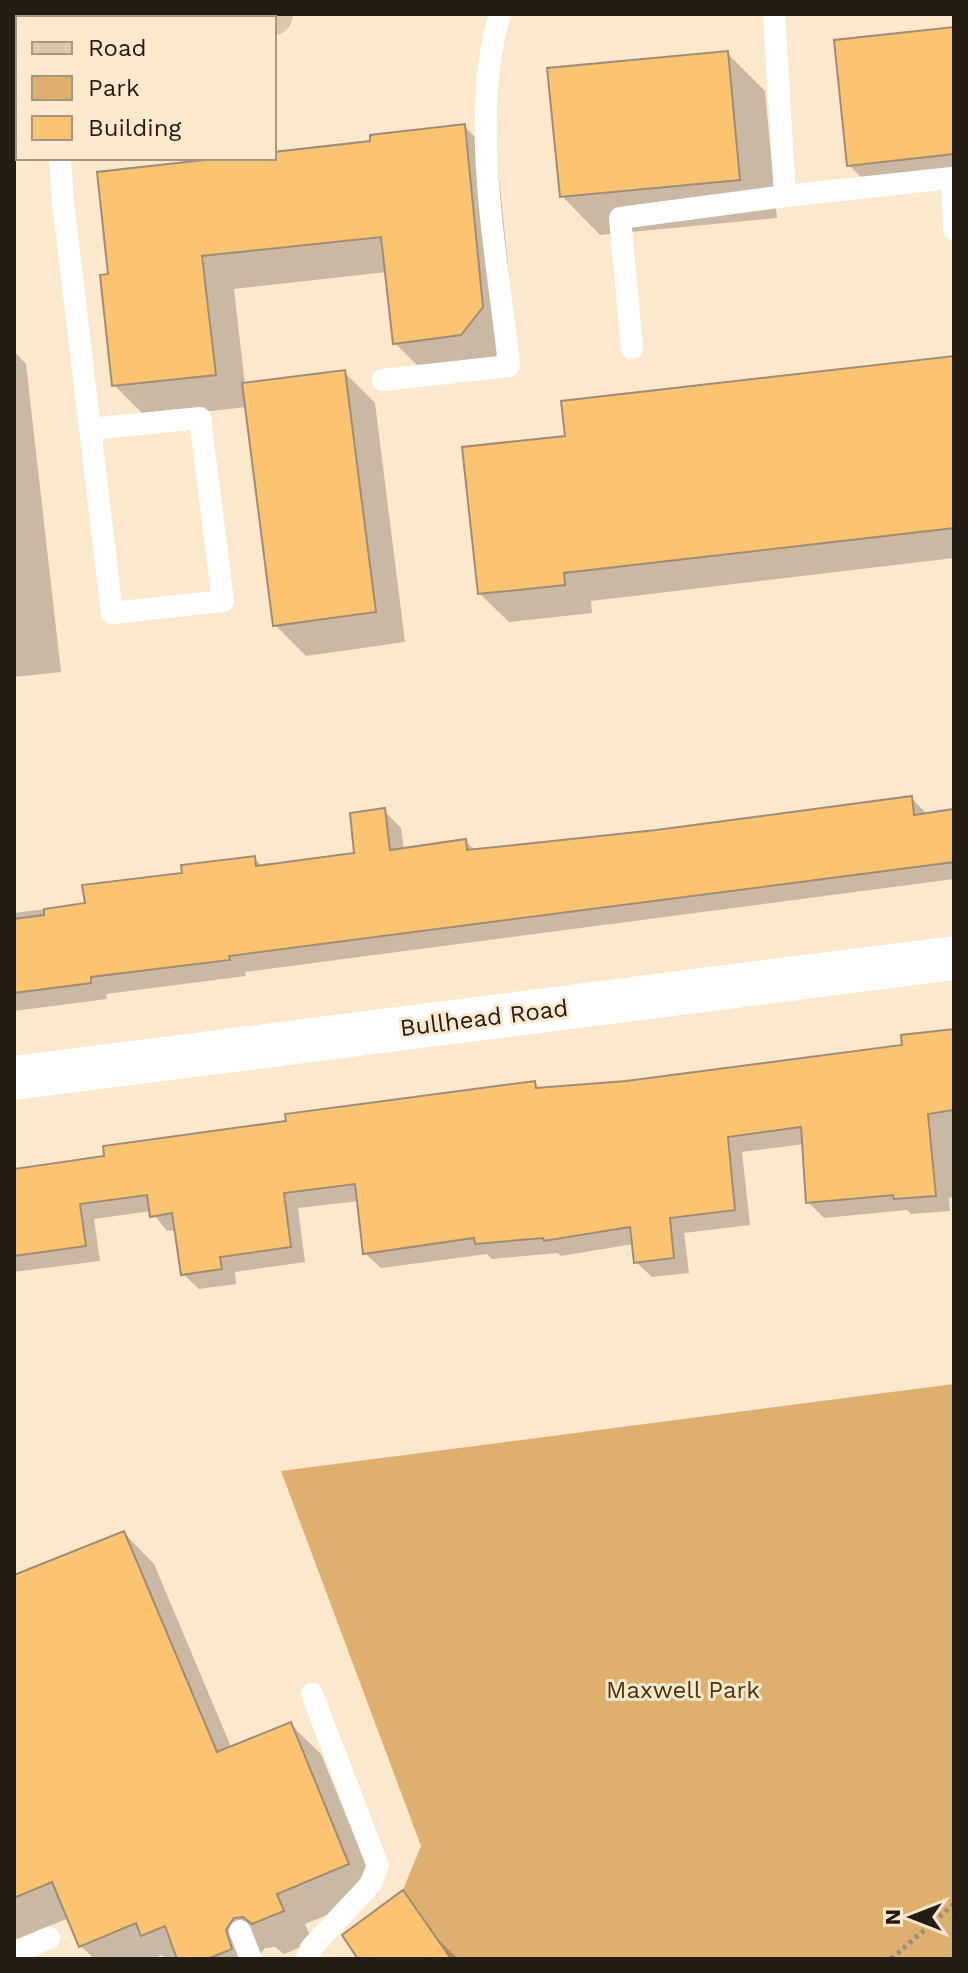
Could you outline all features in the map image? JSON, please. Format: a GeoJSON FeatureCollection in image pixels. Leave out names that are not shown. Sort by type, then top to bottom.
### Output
{"type":"FeatureCollection","features":[{"type":"Feature","properties":{"kind":"street","name":"Bullhead Road"},"geometry":{"type":"LineString","coordinates":[[14,1078],[954,958]]}},
{"type":"Feature","properties":{"kind":"lane"},"geometry":{"type":"LineString","coordinates":[[383,380],[509,366],[484,123],[492,38],[500,14]]}},
{"type":"Feature","properties":{"kind":"lane"},"geometry":{"type":"LineString","coordinates":[[774,14],[785,196]]}},
{"type":"Feature","properties":{"kind":"lane"},"geometry":{"type":"LineString","coordinates":[[60,160],[112,613],[223,601],[200,418],[91,429]]}},
{"type":"Feature","properties":{"kind":"lane"},"geometry":{"type":"LineString","coordinates":[[632,348],[620,218],[952,178],[954,230]]}},
{"type":"Feature","properties":{"kind":"lane"},"geometry":{"type":"LineString","coordinates":[[307,1959],[311,1948],[370,1885],[378,1866],[312,1694]]}},
{"type":"Feature","properties":{"kind":"lane"},"geometry":{"type":"LineString","coordinates":[[240,1931],[251,1959]]}},
{"type":"Feature","properties":{"kind":"lane"},"geometry":{"type":"LineString","coordinates":[[14,1953],[49,1938]]}},
{"type":"Feature","properties":{"kind":"path"},"geometry":{"type":"LineString","coordinates":[[891,1959],[954,1904]]}},
{"type":"Feature","properties":{"kind":"green space","name":"Maxwell Park"},"geometry":{"type":"Polygon","coordinates":[[[954,1384],[954,1959],[451,1959],[403,1890],[421,1846],[281,1471],[954,1384]]]}},
{"type":"Feature","properties":{"kind":"building"},"geometry":{"type":"Polygon","coordinates":[[[954,27],[954,154],[847,166],[834,40],[954,27]]]}},
{"type":"Feature","properties":{"kind":"building"},"geometry":{"type":"Polygon","coordinates":[[[728,51],[740,180],[560,197],[547,68],[728,51]]]}},
{"type":"Feature","properties":{"kind":"building"},"geometry":{"type":"Polygon","coordinates":[[[465,124],[483,307],[461,335],[393,344],[381,237],[202,256],[216,375],[112,386],[100,275],[108,274],[97,172],[204,160],[276,160],[276,152],[370,141],[370,135],[465,124]]]}},
{"type":"Feature","properties":{"kind":"building"},"geometry":{"type":"Polygon","coordinates":[[[954,356],[954,528],[564,573],[565,585],[478,594],[462,447],[565,436],[561,401],[954,356]]]}},
{"type":"Feature","properties":{"kind":"building"},"geometry":{"type":"Polygon","coordinates":[[[345,370],[376,612],[273,626],[242,383],[345,370]]]}},
{"type":"Feature","properties":{"kind":"building"},"geometry":{"type":"Polygon","coordinates":[[[912,796],[914,815],[954,809],[954,862],[229,956],[230,960],[91,977],[91,983],[14,993],[14,919],[44,915],[44,909],[85,903],[82,885],[182,873],[181,865],[255,856],[256,866],[354,853],[350,813],[385,808],[390,850],[466,839],[467,850],[656,830],[912,796]]]}},
{"type":"Feature","properties":{"kind":"building"},"geometry":{"type":"Polygon","coordinates":[[[954,1029],[954,1110],[928,1114],[936,1196],[894,1199],[893,1195],[806,1203],[801,1127],[728,1137],[735,1210],[670,1218],[674,1258],[634,1263],[630,1227],[544,1241],[543,1238],[475,1244],[474,1238],[363,1254],[355,1184],[284,1193],[291,1247],[220,1257],[222,1269],[181,1275],[172,1213],[150,1217],[147,1195],[80,1204],[86,1246],[14,1256],[14,1169],[104,1156],[103,1146],[286,1121],[285,1114],[535,1081],[536,1088],[626,1081],[902,1045],[901,1035],[954,1029]]]}},
{"type":"Feature","properties":{"kind":"building"},"geometry":{"type":"Polygon","coordinates":[[[124,1531],[217,1752],[291,1722],[349,1864],[277,1894],[284,1911],[252,1924],[243,1917],[234,1918],[226,1930],[232,1949],[207,1959],[177,1959],[165,1926],[141,1936],[136,1923],[79,1947],[52,1882],[14,1898],[14,1575],[124,1531]]]}},
{"type":"Feature","properties":{"kind":"building"},"geometry":{"type":"Polygon","coordinates":[[[403,1890],[451,1959],[358,1959],[342,1935],[403,1890]]]}}]}
